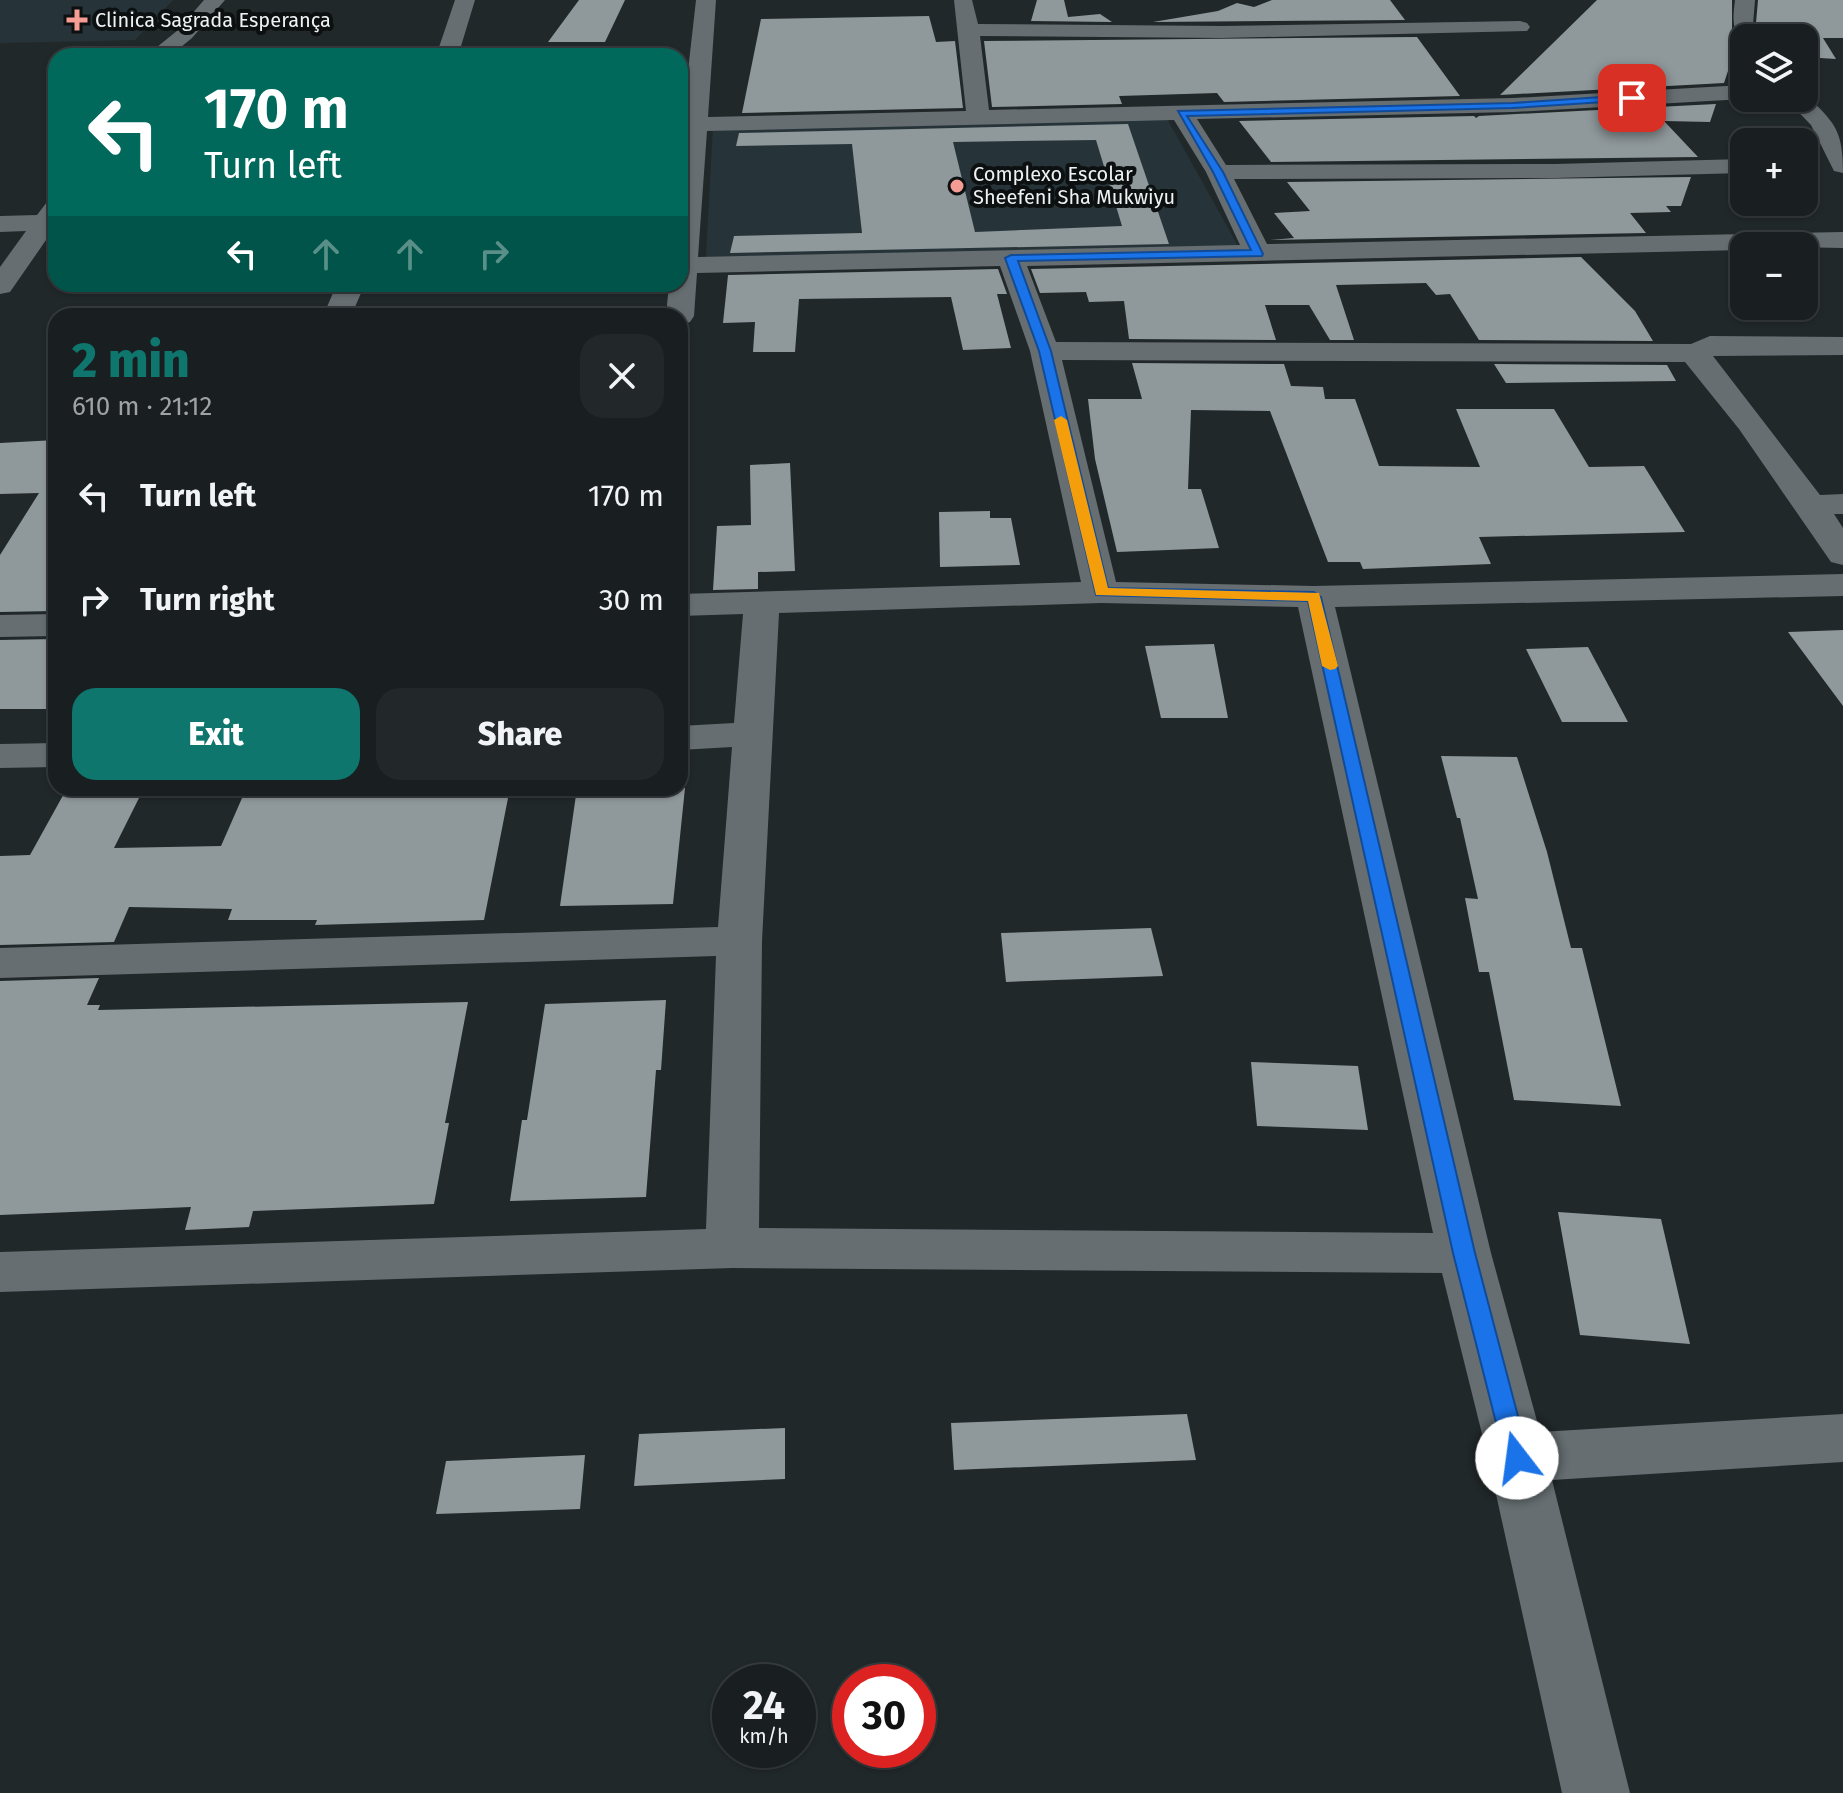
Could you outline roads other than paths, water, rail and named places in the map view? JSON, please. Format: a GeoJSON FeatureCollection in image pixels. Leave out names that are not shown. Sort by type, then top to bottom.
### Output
{"type":"FeatureCollection","features":[{"type":"Feature","properties":{"kind":"street"},"geometry":{"type":"LineString","coordinates":[[167,48],[185,34],[215,0]]}},
{"type":"Feature","properties":{"kind":"street"},"geometry":{"type":"LineString","coordinates":[[450,48],[465,0]]}},
{"type":"Feature","properties":{"kind":"street"},"geometry":{"type":"LineString","coordinates":[[688,174],[706,0]]}},
{"type":"Feature","properties":{"kind":"street"},"geometry":{"type":"LineString","coordinates":[[962,0],[969,30],[978,118]]}},
{"type":"Feature","properties":{"kind":"street"},"geometry":{"type":"LineString","coordinates":[[1743,24],[1745,0]]}},
{"type":"Feature","properties":{"kind":"street"},"geometry":{"type":"LineString","coordinates":[[969,30],[1222,32],[1520,27]]}},
{"type":"Feature","properties":{"kind":"street"},"geometry":{"type":"LineString","coordinates":[[694,124],[1513,105],[1730,93]]}},
{"type":"Feature","properties":{"kind":"street"},"geometry":{"type":"LineString","coordinates":[[1811,112],[1821,122],[1836,165]]}},
{"type":"Feature","properties":{"kind":"street"},"geometry":{"type":"LineString","coordinates":[[1181,113],[1218,172],[1258,254]]}},
{"type":"Feature","properties":{"kind":"street"},"geometry":{"type":"LineString","coordinates":[[1218,172],[1555,171],[1730,166]]}},
{"type":"Feature","properties":{"kind":"street"},"geometry":{"type":"LineString","coordinates":[[0,224],[48,218]]}},
{"type":"Feature","properties":{"kind":"street"},"geometry":{"type":"LineString","coordinates":[[0,286],[48,224]]}},
{"type":"Feature","properties":{"kind":"street"},"geometry":{"type":"LineString","coordinates":[[688,265],[1843,240]]}},
{"type":"Feature","properties":{"kind":"street"},"geometry":{"type":"LineString","coordinates":[[1011,258],[1045,351],[1101,592]]}},
{"type":"Feature","properties":{"kind":"street"},"geometry":{"type":"LineString","coordinates":[[1045,351],[1697,353],[1710,345],[1843,346]]}},
{"type":"Feature","properties":{"kind":"street"},"geometry":{"type":"LineString","coordinates":[[1697,353],[1701,365],[1827,505],[1843,555]]}},
{"type":"Feature","properties":{"kind":"street"},"geometry":{"type":"LineString","coordinates":[[688,605],[1101,592],[1314,597],[1843,585]]}},
{"type":"Feature","properties":{"kind":"street"},"geometry":{"type":"LineString","coordinates":[[1314,597],[1464,1253],[1517,1458],[1596,1793]]}},
{"type":"Feature","properties":{"kind":"street"},"geometry":{"type":"LineString","coordinates":[[732,1248],[739,941],[762,602]]}},
{"type":"Feature","properties":{"kind":"street"},"geometry":{"type":"LineString","coordinates":[[0,626],[48,625]]}},
{"type":"Feature","properties":{"kind":"street"},"geometry":{"type":"LineString","coordinates":[[688,738],[754,734]]}},
{"type":"Feature","properties":{"kind":"street"},"geometry":{"type":"LineString","coordinates":[[0,756],[48,755]]}},
{"type":"Feature","properties":{"kind":"street"},"geometry":{"type":"LineString","coordinates":[[0,963],[739,941]]}},
{"type":"Feature","properties":{"kind":"street"},"geometry":{"type":"LineString","coordinates":[[0,1272],[732,1248],[1464,1253]]}},
{"type":"Feature","properties":{"kind":"street"},"geometry":{"type":"LineString","coordinates":[[1517,1458],[1843,1438]]}},
{"type":"Feature","properties":{"kind":"place","name":"Clinica Sagrada Esperança"},"geometry":{"type":"Point","coordinates":[77,20]}},
{"type":"Feature","properties":{"kind":"place","name":"Complexo Escolar Sheefeni Sha Mukwiyu"},"geometry":{"type":"Point","coordinates":[957,186]}}]}
